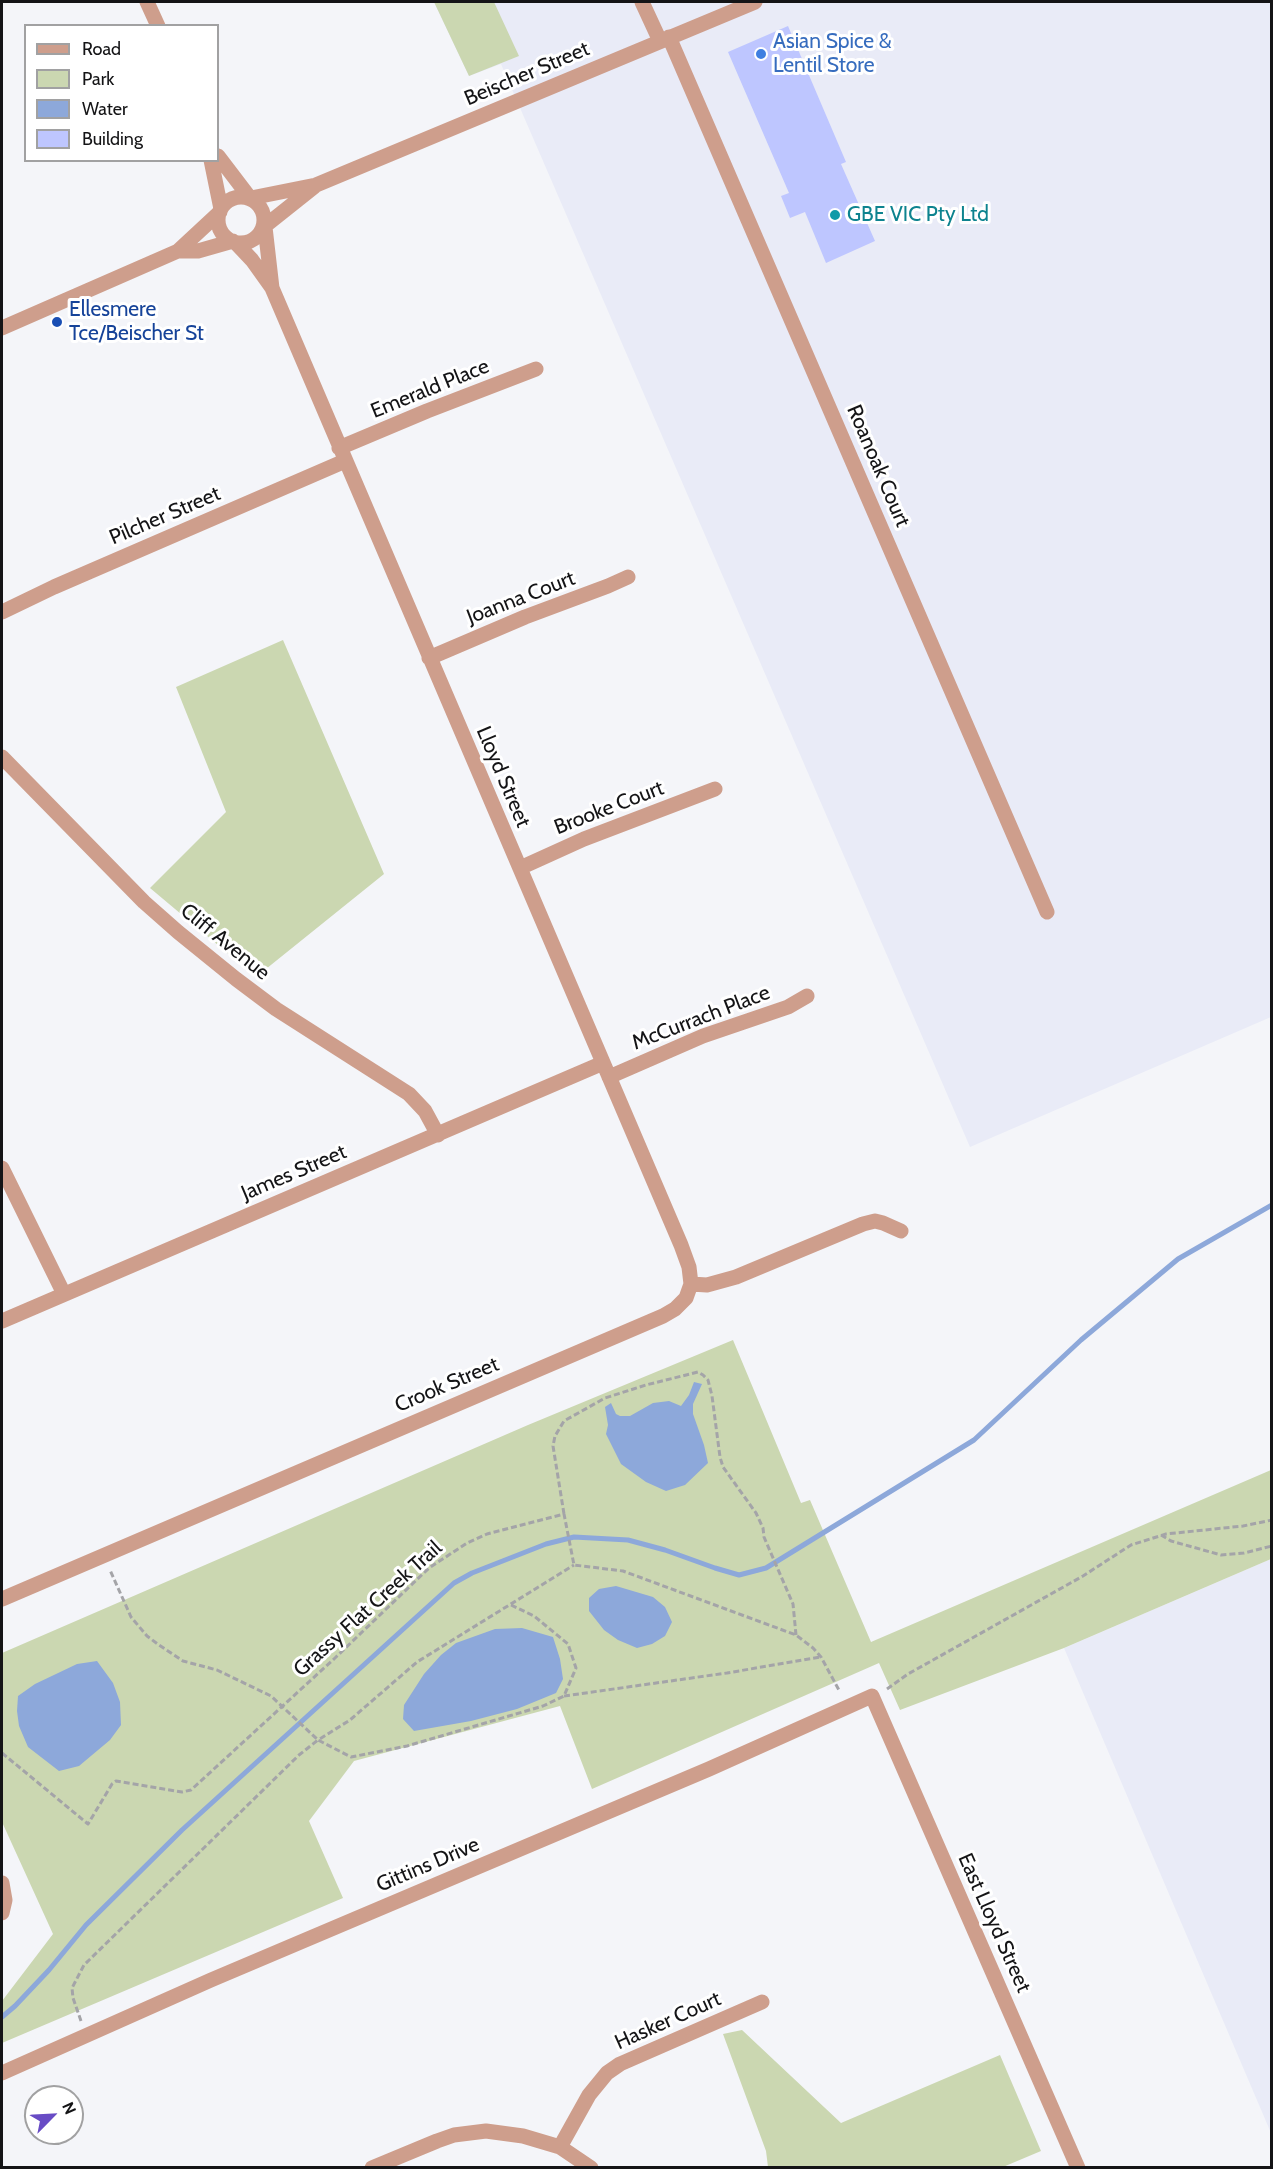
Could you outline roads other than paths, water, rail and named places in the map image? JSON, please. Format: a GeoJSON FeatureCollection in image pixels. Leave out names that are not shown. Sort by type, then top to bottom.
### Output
{"type":"FeatureCollection","features":[{"type":"Feature","properties":{"kind":"street"},"geometry":{"type":"LineString","coordinates":[[147,2],[157,24]]}},
{"type":"Feature","properties":{"kind":"street","name":"Roanoak Court"},"geometry":{"type":"LineString","coordinates":[[642,2],[665,39],[1047,912]]}},
{"type":"Feature","properties":{"kind":"street","name":"Beischer Street"},"geometry":{"type":"LineString","coordinates":[[250,198],[316,185],[755,2]]}},
{"type":"Feature","properties":{"kind":"street"},"geometry":{"type":"LineString","coordinates":[[211,162],[220,210],[218,223],[220,230],[234,241],[244,243],[251,241],[265,226],[262,210],[219,157]]}},
{"type":"Feature","properties":{"kind":"street","name":"Beischer Street"},"geometry":{"type":"LineString","coordinates":[[265,226],[316,185]]}},
{"type":"Feature","properties":{"kind":"street"},"geometry":{"type":"LineString","coordinates":[[2,328],[178,251],[231,199],[250,198]]}},
{"type":"Feature","properties":{"kind":"street","name":"Lloyd Street"},"geometry":{"type":"LineString","coordinates":[[265,226],[272,288]]}},
{"type":"Feature","properties":{"kind":"street"},"geometry":{"type":"LineString","coordinates":[[178,251],[198,251],[234,241]]}},
{"type":"Feature","properties":{"kind":"street","name":"Lloyd Street"},"geometry":{"type":"LineString","coordinates":[[234,241],[252,260],[272,288],[686,1257],[691,1284]]}},
{"type":"Feature","properties":{"kind":"street","name":"Emerald Place"},"geometry":{"type":"LineString","coordinates":[[342,454],[427,411],[536,369]]}},
{"type":"Feature","properties":{"kind":"street","name":"Pilcher Street"},"geometry":{"type":"LineString","coordinates":[[2,612],[342,454]]}},
{"type":"Feature","properties":{"kind":"street","name":"Joanna Court"},"geometry":{"type":"LineString","coordinates":[[429,658],[628,577]]}},
{"type":"Feature","properties":{"kind":"street","name":"Cliff Avenue"},"geometry":{"type":"LineString","coordinates":[[2,757],[128,887],[178,932],[276,1009],[409,1094],[425,1111],[438,1135]]}},
{"type":"Feature","properties":{"kind":"street","name":"Brooke Court"},"geometry":{"type":"LineString","coordinates":[[520,868],[594,835],[715,789]]}},
{"type":"Feature","properties":{"kind":"street","name":"McCurrach Place"},"geometry":{"type":"LineString","coordinates":[[606,1070],[788,1007],[807,996]]}},
{"type":"Feature","properties":{"kind":"street","name":"James Street"},"geometry":{"type":"LineString","coordinates":[[2,1321],[438,1135],[606,1070]]}},
{"type":"Feature","properties":{"kind":"street"},"geometry":{"type":"LineString","coordinates":[[2,1168],[64,1294]]}},
{"type":"Feature","properties":{"kind":"street"},"geometry":{"type":"LineString","coordinates":[[691,1284],[707,1285],[725,1281],[874,1221],[884,1223],[901,1232]]}},
{"type":"Feature","properties":{"kind":"street","name":"Crook Street"},"geometry":{"type":"LineString","coordinates":[[2,1599],[663,1316],[675,1309],[686,1298],[691,1284]]}},
{"type":"Feature","properties":{"kind":"street","name":"Gittins Drive"},"geometry":{"type":"LineString","coordinates":[[2,2073],[211,1980],[709,1769],[872,1696]]}},
{"type":"Feature","properties":{"kind":"street","name":"East Lloyd Street"},"geometry":{"type":"LineString","coordinates":[[872,1696],[1078,2168]]}},
{"type":"Feature","properties":{"kind":"street"},"geometry":{"type":"LineString","coordinates":[[2,1883],[5,1891],[2,1913]]}},
{"type":"Feature","properties":{"kind":"street","name":"Hasker Court"},"geometry":{"type":"LineString","coordinates":[[560,2147],[589,2095],[613,2069],[633,2057],[762,2002]]}},
{"type":"Feature","properties":{"kind":"street"},"geometry":{"type":"LineString","coordinates":[[381,2166],[454,2135],[486,2132],[523,2136],[560,2147],[591,2168]]}},
{"type":"Feature","properties":{"kind":"water"},"geometry":{"type":"Polygon","coordinates":[[[694,1382],[702,1384],[693,1404],[693,1414],[708,1463],[685,1485],[666,1491],[646,1482],[621,1464],[606,1434],[608,1425],[605,1407],[611,1403],[616,1414],[630,1416],[653,1403],[669,1401],[681,1406],[694,1382]]]}},
{"type":"Feature","properties":{"kind":"water"},"geometry":{"type":"Polygon","coordinates":[[[616,1586],[653,1597],[665,1607],[672,1622],[665,1636],[652,1644],[637,1648],[618,1640],[604,1630],[589,1611],[589,1598],[599,1589],[616,1586]]]}},
{"type":"Feature","properties":{"kind":"water"},"geometry":{"type":"Polygon","coordinates":[[[522,1628],[553,1637],[563,1679],[556,1693],[517,1709],[471,1721],[414,1731],[403,1719],[404,1705],[424,1674],[441,1655],[456,1643],[495,1629],[522,1628]]]}},
{"type":"Feature","properties":{"kind":"water"},"geometry":{"type":"Polygon","coordinates":[[[97,1661],[113,1683],[120,1702],[121,1725],[110,1740],[79,1766],[59,1771],[28,1747],[19,1726],[18,1696],[35,1684],[77,1664],[97,1661]]]}},
{"type":"Feature","properties":{"kind":"waterway"},"geometry":{"type":"LineString","coordinates":[[2,2017],[49,1970],[86,1925],[182,1830],[454,1583],[472,1573],[546,1544],[574,1537],[628,1540],[739,1575],[766,1568],[974,1440],[1081,1340],[1178,1259],[1272,1205]]}},
{"type":"Feature","properties":{"kind":"place","name":"Asian Spice & Lentil Store"},"geometry":{"type":"Point","coordinates":[761,54]}},
{"type":"Feature","properties":{"kind":"place","name":"GBE VIC Pty Ltd"},"geometry":{"type":"Point","coordinates":[835,215]}},
{"type":"Feature","properties":{"kind":"place","name":"Ellesmere Tce/Beischer St"},"geometry":{"type":"Point","coordinates":[57,322]}}]}
